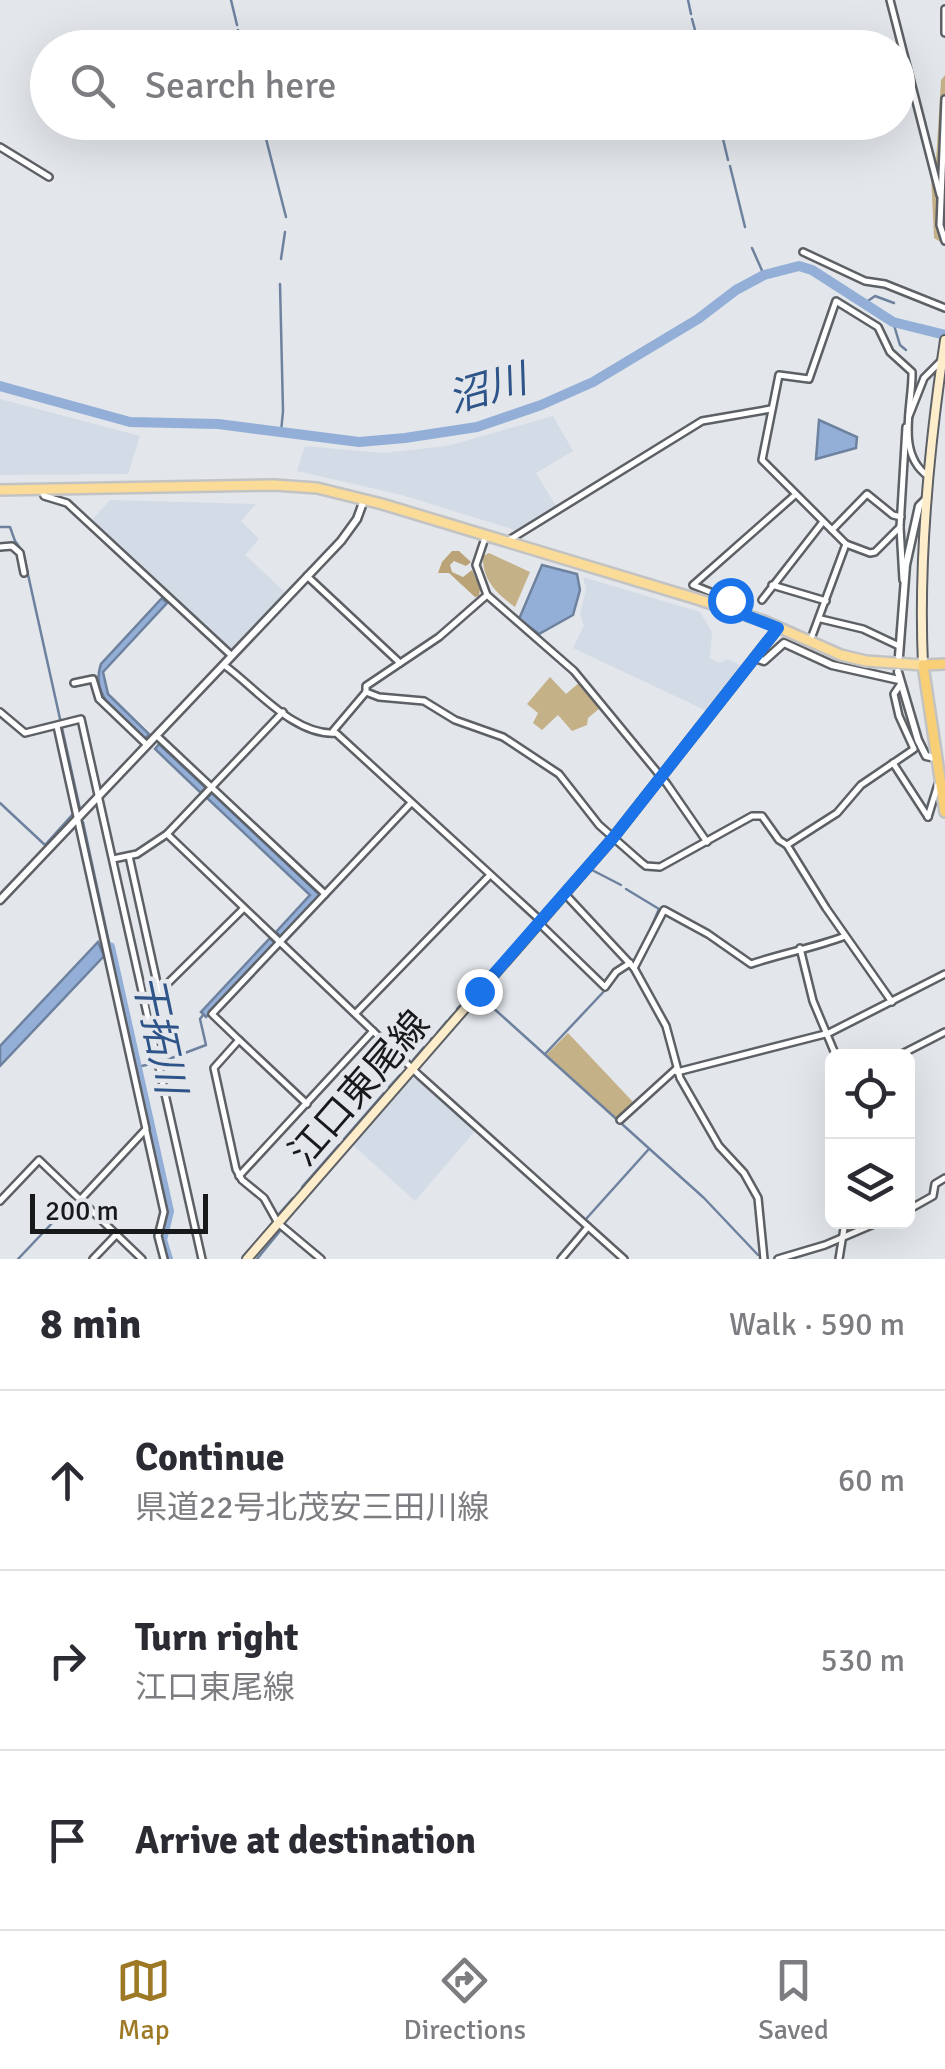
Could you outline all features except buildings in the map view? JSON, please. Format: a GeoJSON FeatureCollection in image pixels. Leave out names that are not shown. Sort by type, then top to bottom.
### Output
{"type":"FeatureCollection","features":[{"type":"Feature","properties":{"kind":"highway"},"geometry":{"type":"LineString","coordinates":[[945,664],[923,665],[945,812]]}},
{"type":"Feature","properties":{"kind":"main road"},"geometry":{"type":"LineString","coordinates":[[0,490],[274,485],[316,488],[747,616],[841,655],[923,665],[920,609],[929,477],[945,340]]}},
{"type":"Feature","properties":{"kind":"main road","name":"江口東尾線"},"geometry":{"type":"LineString","coordinates":[[247,1259],[613,838],[778,628]]}},
{"type":"Feature","properties":{"kind":"street"},"geometry":{"type":"LineString","coordinates":[[890,0],[898,30]]}},
{"type":"Feature","properties":{"kind":"street"},"geometry":{"type":"LineString","coordinates":[[945,8],[945,33]]}},
{"type":"Feature","properties":{"kind":"street"},"geometry":{"type":"LineString","coordinates":[[915,98],[940,195]]}},
{"type":"Feature","properties":{"kind":"street"},"geometry":{"type":"LineString","coordinates":[[945,99],[940,195],[940,226],[945,241]]}},
{"type":"Feature","properties":{"kind":"street"},"geometry":{"type":"LineString","coordinates":[[0,147],[49,177]]}},
{"type":"Feature","properties":{"kind":"street"},"geometry":{"type":"LineString","coordinates":[[803,252],[865,282],[885,284],[945,308]]}},
{"type":"Feature","properties":{"kind":"street"},"geometry":{"type":"LineString","coordinates":[[900,527],[876,552],[846,544],[762,460],[779,375],[809,379],[836,301],[878,326],[890,352],[912,372],[900,527],[900,571],[904,585]]}},
{"type":"Feature","properties":{"kind":"street"},"geometry":{"type":"LineString","coordinates":[[929,477],[914,460],[908,424],[924,378],[942,360]]}},
{"type":"Feature","properties":{"kind":"street"},"geometry":{"type":"LineString","coordinates":[[507,542],[702,421],[772,409]]}},
{"type":"Feature","properties":{"kind":"street"},"geometry":{"type":"LineString","coordinates":[[42,489],[44,496],[67,503],[232,656]]}},
{"type":"Feature","properties":{"kind":"street"},"geometry":{"type":"LineString","coordinates":[[832,530],[868,494],[892,515],[901,517]]}},
{"type":"Feature","properties":{"kind":"street"},"geometry":{"type":"LineString","coordinates":[[747,616],[730,600],[693,585],[794,495]]}},
{"type":"Feature","properties":{"kind":"street"},"geometry":{"type":"LineString","coordinates":[[899,656],[909,544],[918,522],[919,506],[928,496]]}},
{"type":"Feature","properties":{"kind":"street"},"geometry":{"type":"LineString","coordinates":[[0,900],[308,576],[358,519],[364,500]]}},
{"type":"Feature","properties":{"kind":"street"},"geometry":{"type":"LineString","coordinates":[[762,600],[822,523]]}},
{"type":"Feature","properties":{"kind":"street"},"geometry":{"type":"LineString","coordinates":[[486,536],[476,564],[487,595],[574,672],[661,778],[707,842]]}},
{"type":"Feature","properties":{"kind":"street"},"geometry":{"type":"LineString","coordinates":[[812,636],[846,544]]}},
{"type":"Feature","properties":{"kind":"street"},"geometry":{"type":"LineString","coordinates":[[0,547],[12,546],[20,553],[24,573]]}},
{"type":"Feature","properties":{"kind":"street"},"geometry":{"type":"LineString","coordinates":[[308,576],[401,664]]}},
{"type":"Feature","properties":{"kind":"street"},"geometry":{"type":"LineString","coordinates":[[772,585],[826,600]]}},
{"type":"Feature","properties":{"kind":"street"},"geometry":{"type":"LineString","coordinates":[[224,665],[283,712],[319,733],[333,732],[366,692],[366,686],[463,619],[487,595]]}},
{"type":"Feature","properties":{"kind":"street"},"geometry":{"type":"LineString","coordinates":[[821,620],[863,629],[899,646]]}},
{"type":"Feature","properties":{"kind":"street"},"geometry":{"type":"LineString","coordinates":[[755,658],[764,662],[782,644],[856,673],[899,679]]}},
{"type":"Feature","properties":{"kind":"street"},"geometry":{"type":"LineString","coordinates":[[74,683],[92,679],[99,699],[148,746]]}},
{"type":"Feature","properties":{"kind":"street"},"geometry":{"type":"LineString","coordinates":[[899,679],[918,740],[926,756],[935,758]]}},
{"type":"Feature","properties":{"kind":"street"},"geometry":{"type":"LineString","coordinates":[[787,845],[837,813],[861,785],[914,750],[898,716],[894,694],[899,679]]}},
{"type":"Feature","properties":{"kind":"street"},"geometry":{"type":"LineString","coordinates":[[366,692],[379,698],[424,701],[454,720],[504,737],[559,774],[613,838],[651,868],[660,867],[758,815],[787,845],[892,1002]]}},
{"type":"Feature","properties":{"kind":"street"},"geometry":{"type":"LineString","coordinates":[[0,712],[25,733],[81,719],[202,1259]]}},
{"type":"Feature","properties":{"kind":"street"},"geometry":{"type":"LineString","coordinates":[[113,859],[138,854],[167,834],[283,712]]}},
{"type":"Feature","properties":{"kind":"street"},"geometry":{"type":"LineString","coordinates":[[60,725],[77,819],[164,1212],[158,1236],[164,1259]]}},
{"type":"Feature","properties":{"kind":"street"},"geometry":{"type":"LineString","coordinates":[[333,732],[605,986],[616,972],[632,965],[664,910],[751,964],[845,936]]}},
{"type":"Feature","properties":{"kind":"street"},"geometry":{"type":"LineString","coordinates":[[157,736],[325,894]]}},
{"type":"Feature","properties":{"kind":"street"},"geometry":{"type":"LineString","coordinates":[[892,764],[928,816],[939,781]]}},
{"type":"Feature","properties":{"kind":"street"},"geometry":{"type":"LineString","coordinates":[[308,1104],[212,1014],[411,803]]}},
{"type":"Feature","properties":{"kind":"street"},"geometry":{"type":"LineString","coordinates":[[167,834],[356,1014],[624,1259]]}},
{"type":"Feature","properties":{"kind":"street"},"geometry":{"type":"LineString","coordinates":[[129,856],[159,992],[244,908]]}},
{"type":"Feature","properties":{"kind":"street"},"geometry":{"type":"LineString","coordinates":[[356,1014],[490,876]]}},
{"type":"Feature","properties":{"kind":"street"},"geometry":{"type":"LineString","coordinates":[[564,894],[632,965],[666,1026],[677,1070],[719,1146],[744,1174],[758,1198],[764,1259]]}},
{"type":"Feature","properties":{"kind":"street"},"geometry":{"type":"LineString","coordinates":[[800,948],[814,1001],[833,1049]]}},
{"type":"Feature","properties":{"kind":"street"},"geometry":{"type":"LineString","coordinates":[[620,1120],[677,1070],[828,1034],[945,974]]}},
{"type":"Feature","properties":{"kind":"street"},"geometry":{"type":"LineString","coordinates":[[239,1176],[374,1030]]}},
{"type":"Feature","properties":{"kind":"street"},"geometry":{"type":"LineString","coordinates":[[912,1049],[945,1032]]}},
{"type":"Feature","properties":{"kind":"street"},"geometry":{"type":"LineString","coordinates":[[239,1040],[214,1068],[239,1176],[264,1198],[278,1224],[321,1259]]}},
{"type":"Feature","properties":{"kind":"street"},"geometry":{"type":"LineString","coordinates":[[80,1200],[146,1129]]}},
{"type":"Feature","properties":{"kind":"street"},"geometry":{"type":"LineString","coordinates":[[0,1201],[38,1160],[142,1259]]}},
{"type":"Feature","properties":{"kind":"street"},"geometry":{"type":"LineString","coordinates":[[915,1206],[933,1196],[935,1184],[945,1178]]}},
{"type":"Feature","properties":{"kind":"street"},"geometry":{"type":"LineString","coordinates":[[561,1259],[588,1227]]}},
{"type":"Feature","properties":{"kind":"street"},"geometry":{"type":"LineString","coordinates":[[839,1259],[844,1229]]}},
{"type":"Feature","properties":{"kind":"street"},"geometry":{"type":"LineString","coordinates":[[778,1259],[825,1245],[860,1229]]}},
{"type":"Feature","properties":{"kind":"street"},"geometry":{"type":"LineString","coordinates":[[93,1259],[116,1235]]}},
{"type":"Feature","properties":{"kind":"shaded area"},"geometry":{"type":"Polygon","coordinates":[[[945,75],[942,243],[934,238],[931,175],[936,161],[941,80],[945,75]]]}},
{"type":"Feature","properties":{"kind":"shaded area"},"geometry":{"type":"Polygon","coordinates":[[[0,399],[140,436],[128,474],[0,475],[0,399]]]}},
{"type":"Feature","properties":{"kind":"shaded area"},"geometry":{"type":"Polygon","coordinates":[[[553,416],[573,451],[536,473],[556,506],[515,530],[402,495],[297,471],[305,446],[383,453],[447,446],[553,416]]]}},
{"type":"Feature","properties":{"kind":"shaded area"},"geometry":{"type":"Polygon","coordinates":[[[110,500],[256,504],[241,521],[259,539],[245,555],[286,593],[231,651],[91,521],[110,500]]]}},
{"type":"Feature","properties":{"kind":"shaded area"},"geometry":{"type":"Polygon","coordinates":[[[452,551],[459,551],[471,562],[466,566],[454,561],[450,565],[452,572],[463,577],[472,570],[479,596],[475,597],[449,573],[438,573],[452,551]]]}},
{"type":"Feature","properties":{"kind":"shaded area"},"geometry":{"type":"Polygon","coordinates":[[[489,553],[530,572],[515,607],[488,579],[483,556],[489,553]]]}},
{"type":"Feature","properties":{"kind":"shaded area"},"geometry":{"type":"Polygon","coordinates":[[[583,577],[700,612],[712,632],[710,658],[719,663],[728,659],[744,667],[709,712],[573,648],[584,625],[580,614],[586,589],[583,577]]]}},
{"type":"Feature","properties":{"kind":"shaded area"},"geometry":{"type":"Polygon","coordinates":[[[550,677],[566,694],[580,682],[600,708],[588,718],[587,725],[572,731],[558,715],[542,730],[533,723],[538,713],[527,704],[550,677]]]}},
{"type":"Feature","properties":{"kind":"shaded area"},"geometry":{"type":"Polygon","coordinates":[[[568,1033],[634,1103],[616,1120],[545,1056],[568,1033]]]}},
{"type":"Feature","properties":{"kind":"shaded area"},"geometry":{"type":"Polygon","coordinates":[[[414,1073],[476,1130],[415,1201],[353,1145],[414,1073]]]}},
{"type":"Feature","properties":{"kind":"water"},"geometry":{"type":"Polygon","coordinates":[[[819,420],[857,437],[856,448],[816,459],[819,420]]]}},
{"type":"Feature","properties":{"kind":"water"},"geometry":{"type":"Polygon","coordinates":[[[542,565],[577,574],[580,590],[573,615],[539,634],[519,619],[542,565]]]}},
{"type":"Feature","properties":{"kind":"water"},"geometry":{"type":"Polygon","coordinates":[[[162,598],[167,603],[103,672],[108,694],[149,734],[145,739],[110,706],[99,676],[101,664],[162,598]]]}},
{"type":"Feature","properties":{"kind":"water"},"geometry":{"type":"Polygon","coordinates":[[[159,744],[206,788],[201,793],[155,749],[159,744]]]}},
{"type":"Feature","properties":{"kind":"water"},"geometry":{"type":"Polygon","coordinates":[[[212,793],[320,895],[281,937],[276,932],[310,895],[207,798],[212,793]]]}},
{"type":"Feature","properties":{"kind":"water"},"geometry":{"type":"Polygon","coordinates":[[[270,938],[275,943],[206,1017],[201,1012],[270,938]]]}},
{"type":"Feature","properties":{"kind":"water"},"geometry":{"type":"Polygon","coordinates":[[[98,942],[104,956],[0,1066],[0,1046],[98,942]]]}},
{"type":"Feature","properties":{"kind":"waterway"},"geometry":{"type":"LineString","coordinates":[[231,0],[237,25]]}},
{"type":"Feature","properties":{"kind":"waterway"},"geometry":{"type":"LineString","coordinates":[[688,0],[691,14]]}},
{"type":"Feature","properties":{"kind":"waterway"},"geometry":{"type":"LineString","coordinates":[[692,19],[695,30]]}},
{"type":"Feature","properties":{"kind":"waterway"},"geometry":{"type":"LineString","coordinates":[[266,140],[286,217]]}},
{"type":"Feature","properties":{"kind":"waterway"},"geometry":{"type":"LineString","coordinates":[[723,140],[728,160]]}},
{"type":"Feature","properties":{"kind":"waterway"},"geometry":{"type":"LineString","coordinates":[[730,166],[745,227]]}},
{"type":"Feature","properties":{"kind":"waterway"},"geometry":{"type":"LineString","coordinates":[[281,259],[285,232]]}},
{"type":"Feature","properties":{"kind":"waterway"},"geometry":{"type":"LineString","coordinates":[[752,248],[764,275]]}},
{"type":"Feature","properties":{"kind":"waterway","name":"沼川"},"geometry":{"type":"LineString","coordinates":[[0,386],[130,422],[218,424],[359,442],[405,438],[477,427],[541,405],[593,382],[698,319],[736,290],[764,275],[799,266],[812,270],[893,322],[945,335]]}},
{"type":"Feature","properties":{"kind":"waterway"},"geometry":{"type":"LineString","coordinates":[[280,284],[281,432]]}},
{"type":"Feature","properties":{"kind":"waterway"},"geometry":{"type":"LineString","coordinates":[[865,303],[875,296],[894,303]]}},
{"type":"Feature","properties":{"kind":"waterway"},"geometry":{"type":"LineString","coordinates":[[893,322],[900,345],[906,350]]}},
{"type":"Feature","properties":{"kind":"waterway","name":"干拓川"},"geometry":{"type":"LineString","coordinates":[[0,527],[10,527],[23,552],[80,809]]}},
{"type":"Feature","properties":{"kind":"waterway"},"geometry":{"type":"LineString","coordinates":[[0,803],[45,845],[72,815]]}},
{"type":"Feature","properties":{"kind":"waterway","name":"干拓川"},"geometry":{"type":"LineString","coordinates":[[83,822],[110,947]]}},
{"type":"Feature","properties":{"kind":"waterway"},"geometry":{"type":"LineString","coordinates":[[592,870],[621,885]]}},
{"type":"Feature","properties":{"kind":"waterway"},"geometry":{"type":"LineString","coordinates":[[626,889],[659,909],[643,946]]}},
{"type":"Feature","properties":{"kind":"waterway","name":"干拓川"},"geometry":{"type":"LineString","coordinates":[[110,947],[169,1211],[162,1240],[168,1259]]}},
{"type":"Feature","properties":{"kind":"waterway"},"geometry":{"type":"LineString","coordinates":[[545,1054],[608,987]]}},
{"type":"Feature","properties":{"kind":"waterway"},"geometry":{"type":"LineString","coordinates":[[480,996],[704,1198],[758,1255]]}},
{"type":"Feature","properties":{"kind":"waterway"},"geometry":{"type":"LineString","coordinates":[[457,1009],[464,1002]]}},
{"type":"Feature","properties":{"kind":"waterway"},"geometry":{"type":"LineString","coordinates":[[450,1018],[454,1014]]}},
{"type":"Feature","properties":{"kind":"waterway"},"geometry":{"type":"LineString","coordinates":[[161,1062],[206,1045],[200,1019],[203,1015]]}},
{"type":"Feature","properties":{"kind":"waterway"},"geometry":{"type":"LineString","coordinates":[[437,1033],[447,1021]]}},
{"type":"Feature","properties":{"kind":"waterway"},"geometry":{"type":"LineString","coordinates":[[413,1060],[424,1047]]}},
{"type":"Feature","properties":{"kind":"waterway"},"geometry":{"type":"LineString","coordinates":[[137,1067],[155,1063]]}},
{"type":"Feature","properties":{"kind":"waterway"},"geometry":{"type":"LineString","coordinates":[[389,1087],[400,1075]]}},
{"type":"Feature","properties":{"kind":"waterway"},"geometry":{"type":"LineString","coordinates":[[344,1139],[384,1093]]}},
{"type":"Feature","properties":{"kind":"waterway"},"geometry":{"type":"LineString","coordinates":[[302,1187],[339,1145]]}},
{"type":"Feature","properties":{"kind":"waterway"},"geometry":{"type":"LineString","coordinates":[[586,1219],[648,1150]]}},
{"type":"Feature","properties":{"kind":"waterway"},"geometry":{"type":"LineString","coordinates":[[278,1215],[293,1198]]}},
{"type":"Feature","properties":{"kind":"waterway"},"geometry":{"type":"LineString","coordinates":[[18,1259],[74,1200]]}},
{"type":"Feature","properties":{"kind":"waterway"},"geometry":{"type":"LineString","coordinates":[[257,1259],[280,1231]]}},
{"type":"Feature","properties":{"kind":"route"},"geometry":{"type":"LineString","coordinates":[[479,991],[613,838],[778,628],[747,616],[730,600]]}}]}
